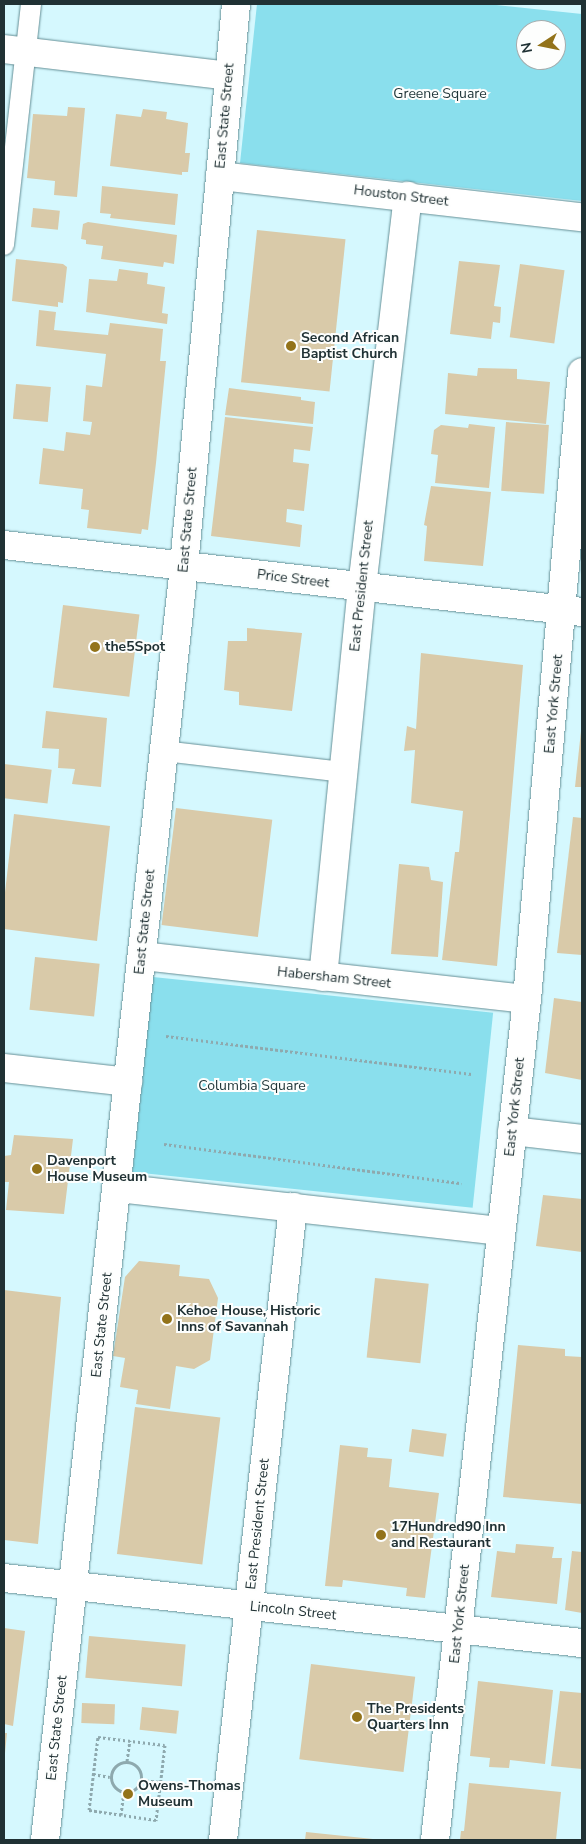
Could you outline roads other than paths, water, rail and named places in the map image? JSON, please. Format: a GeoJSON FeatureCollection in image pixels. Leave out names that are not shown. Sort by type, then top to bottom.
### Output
{"type":"FeatureCollection","features":[{"type":"Feature","properties":{"kind":"street","name":"East State Street"},"geometry":{"type":"LineString","coordinates":[[45,1840],[184,566],[236,4]]}},
{"type":"Feature","properties":{"kind":"street"},"geometry":{"type":"LineString","coordinates":[[15,50],[229,76]]}},
{"type":"Feature","properties":{"kind":"street","name":"Houston Street"},"geometry":{"type":"LineString","coordinates":[[220,176],[582,217]]}},
{"type":"Feature","properties":{"kind":"street","name":"East President Street"},"geometry":{"type":"LineString","coordinates":[[322,976],[362,587],[408,196]]}},
{"type":"Feature","properties":{"kind":"street","name":"East York Street"},"geometry":{"type":"LineString","coordinates":[[435,1840],[512,1131],[572,610],[582,372]]}},
{"type":"Feature","properties":{"kind":"street","name":"Price Street"},"geometry":{"type":"LineString","coordinates":[[4,545],[572,610]]}},
{"type":"Feature","properties":{"kind":"street","name":"Habersham Street"},"geometry":{"type":"LineString","coordinates":[[142,956],[527,999]]}},
{"type":"Feature","properties":{"kind":"street"},"geometry":{"type":"LineString","coordinates":[[4,1068],[128,1082]]}},
{"type":"Feature","properties":{"kind":"street"},"geometry":{"type":"LineString","coordinates":[[512,1131],[582,1138]]}},
{"type":"Feature","properties":{"kind":"street"},"geometry":{"type":"LineString","coordinates":[[117,1188],[501,1231]]}},
{"type":"Feature","properties":{"kind":"street","name":"East President Street"},"geometry":{"type":"LineString","coordinates":[[223,1840],[293,1207]]}},
{"type":"Feature","properties":{"kind":"street","name":"Lincoln Street"},"geometry":{"type":"LineString","coordinates":[[4,1578],[582,1643]]}},
{"type":"Feature","properties":{"kind":"lane"},"geometry":{"type":"LineString","coordinates":[[4,245],[15,50],[31,4]]}},
{"type":"Feature","properties":{"kind":"lane"},"geometry":{"type":"LineString","coordinates":[[164,751],[343,772]]}},
{"type":"Feature","properties":{"kind":"place","name":"Second African Baptist Church"},"geometry":{"type":"Point","coordinates":[291,346]}},
{"type":"Feature","properties":{"kind":"place","name":"the5Spot"},"geometry":{"type":"Point","coordinates":[95,647]}},
{"type":"Feature","properties":{"kind":"place","name":"Davenport House Museum"},"geometry":{"type":"Point","coordinates":[37,1169]}},
{"type":"Feature","properties":{"kind":"place","name":"Kehoe House, Historic Inns of Savannah"},"geometry":{"type":"Point","coordinates":[167,1319]}},
{"type":"Feature","properties":{"kind":"place","name":"17Hundred90 Inn and Restaurant"},"geometry":{"type":"Point","coordinates":[381,1535]}},
{"type":"Feature","properties":{"kind":"place","name":"The Presidents Quarters Inn"},"geometry":{"type":"Point","coordinates":[357,1717]}},
{"type":"Feature","properties":{"kind":"place","name":"Owens-Thomas Museum"},"geometry":{"type":"Point","coordinates":[128,1794]}},
{"type":"Feature","properties":{"kind":"park label","name":"Greene Square"},"geometry":{"type":"Point","coordinates":[440,94]}},
{"type":"Feature","properties":{"kind":"park label","name":"Columbia Square"},"geometry":{"type":"Point","coordinates":[252,1086]}}]}
